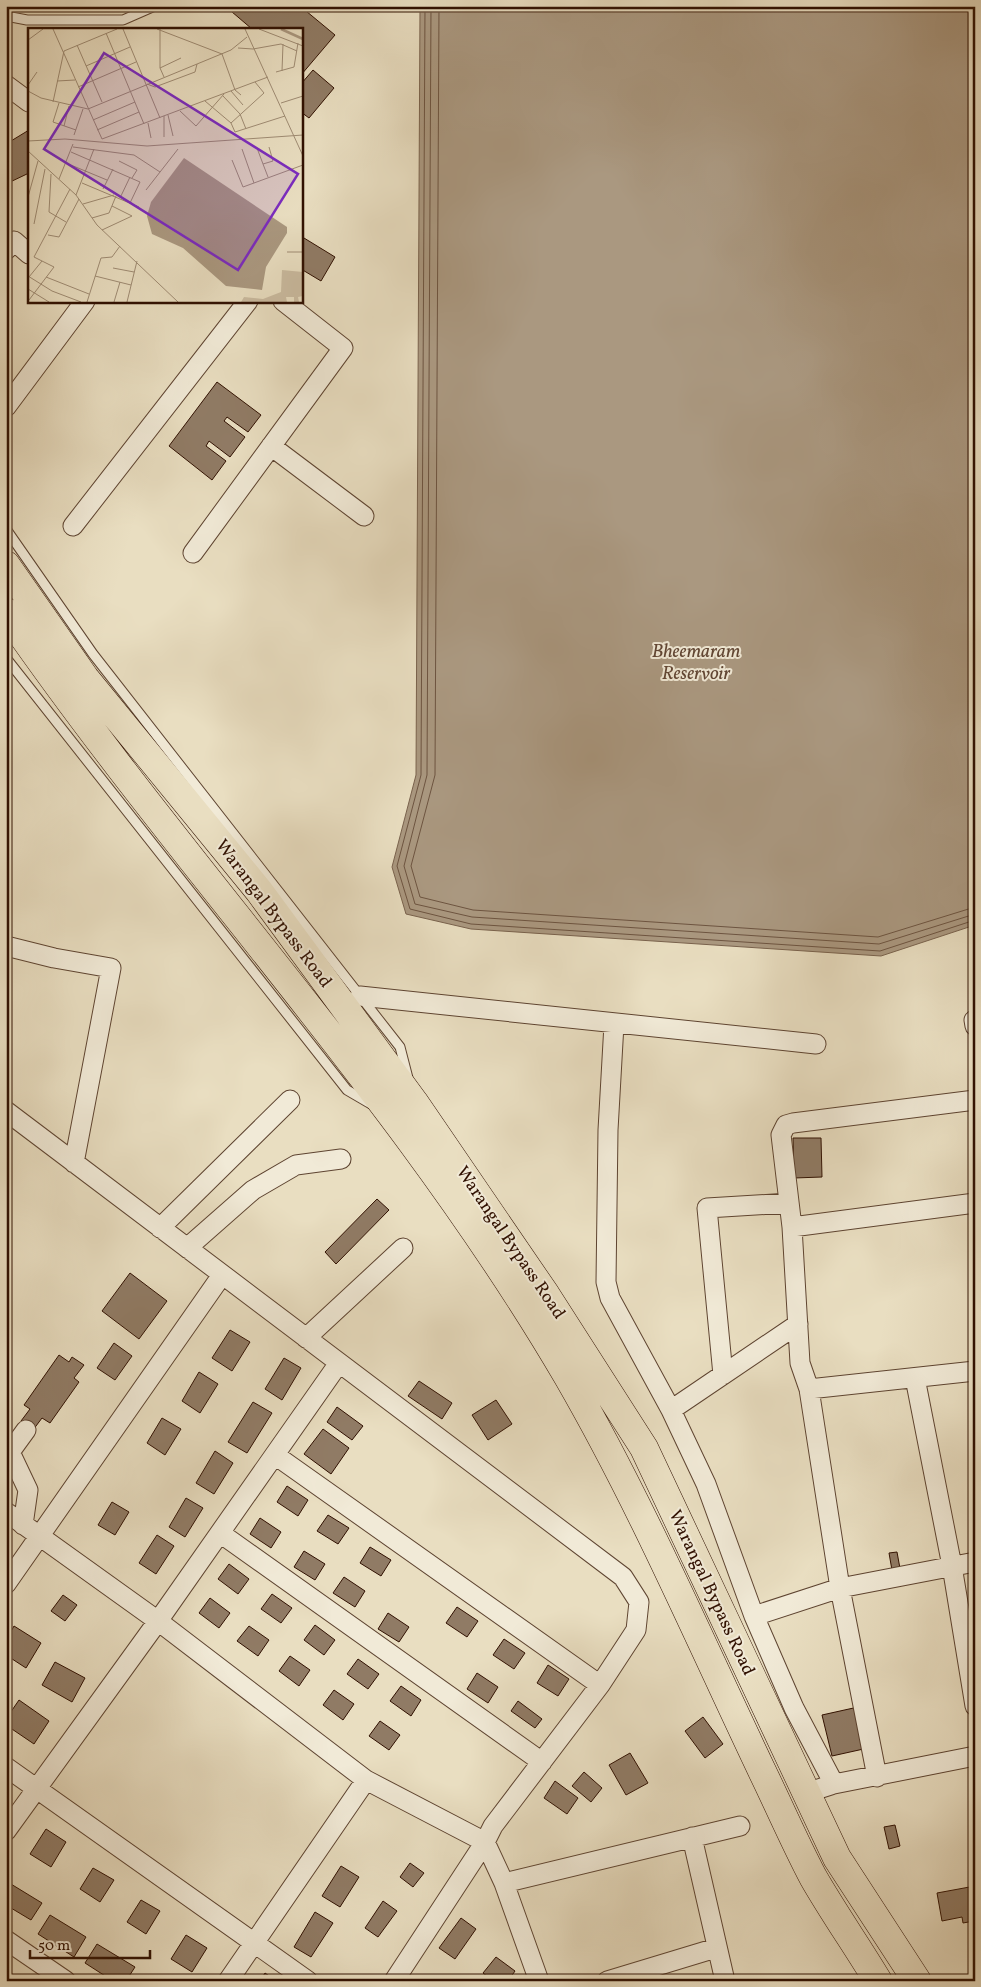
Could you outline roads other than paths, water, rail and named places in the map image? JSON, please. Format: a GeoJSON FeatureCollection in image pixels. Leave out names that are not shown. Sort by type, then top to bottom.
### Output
{"type":"FeatureCollection","features":[{"type":"Feature","properties":{"kind":"highway","name":"Warangal Bypass Road"},"geometry":{"type":"LineString","coordinates":[[6,565],[85,678],[259,891],[404,1110],[568,1377],[638,1508],[814,1877],[878,1981]]}},
{"type":"Feature","properties":{"kind":"highway","name":"Warangal Bypass Road"},"geometry":{"type":"LineString","coordinates":[[6,612],[61,689],[404,1110],[546,1295],[644,1448],[838,1858],[917,1981]]}},
{"type":"Feature","properties":{"kind":"street"},"geometry":{"type":"LineString","coordinates":[[6,85],[28,101]]}},
{"type":"Feature","properties":{"kind":"street"},"geometry":{"type":"LineString","coordinates":[[6,250],[14,241],[28,253]]}},
{"type":"Feature","properties":{"kind":"street"},"geometry":{"type":"LineString","coordinates":[[6,407],[84,302]]}},
{"type":"Feature","properties":{"kind":"street"},"geometry":{"type":"LineString","coordinates":[[73,526],[247,302]]}},
{"type":"Feature","properties":{"kind":"street"},"geometry":{"type":"LineString","coordinates":[[193,552],[343,348],[284,302]]}},
{"type":"Feature","properties":{"kind":"street"},"geometry":{"type":"LineString","coordinates":[[271,446],[364,516]]}},
{"type":"Feature","properties":{"kind":"street"},"geometry":{"type":"LineString","coordinates":[[6,946],[54,958],[111,968],[74,1162]]}},
{"type":"Feature","properties":{"kind":"street"},"geometry":{"type":"LineString","coordinates":[[360,996],[816,1044]]}},
{"type":"Feature","properties":{"kind":"street"},"geometry":{"type":"LineString","coordinates":[[614,1024],[608,1130],[606,1282],[620,1318],[670,1410],[706,1484],[754,1616],[794,1708],[834,1784]]}},
{"type":"Feature","properties":{"kind":"street"},"geometry":{"type":"LineString","coordinates":[[160,1228],[290,1100]]}},
{"type":"Feature","properties":{"kind":"street"},"geometry":{"type":"LineString","coordinates":[[878,1777],[840,1588],[809,1389],[800,1363],[792,1227],[781,1135],[786,1125],[793,1122],[975,1100]]}},
{"type":"Feature","properties":{"kind":"street"},"geometry":{"type":"LineString","coordinates":[[6,1111],[623,1577],[640,1602],[636,1630],[600,1686],[493,1826],[485,1842],[394,1981]]}},
{"type":"Feature","properties":{"kind":"street"},"geometry":{"type":"LineString","coordinates":[[187,1248],[253,1190],[296,1165],[341,1159]]}},
{"type":"Feature","properties":{"kind":"street"},"geometry":{"type":"LineString","coordinates":[[723,1375],[706,1208],[789,1203]]}},
{"type":"Feature","properties":{"kind":"street"},"geometry":{"type":"LineString","coordinates":[[792,1227],[975,1203]]}},
{"type":"Feature","properties":{"kind":"street"},"geometry":{"type":"LineString","coordinates":[[306,1338],[403,1248]]}},
{"type":"Feature","properties":{"kind":"street"},"geometry":{"type":"LineString","coordinates":[[6,1584],[222,1275]]}},
{"type":"Feature","properties":{"kind":"street"},"geometry":{"type":"LineString","coordinates":[[670,1410],[798,1324]]}},
{"type":"Feature","properties":{"kind":"street"},"geometry":{"type":"LineString","coordinates":[[6,1831],[158,1621],[339,1363]]}},
{"type":"Feature","properties":{"kind":"street"},"geometry":{"type":"LineString","coordinates":[[809,1389],[975,1370]]}},
{"type":"Feature","properties":{"kind":"street"},"geometry":{"type":"LineString","coordinates":[[915,1378],[952,1566],[975,1706]]}},
{"type":"Feature","properties":{"kind":"street"},"geometry":{"type":"LineString","coordinates":[[23,1525],[28,1490],[8,1451],[26,1430]]}},
{"type":"Feature","properties":{"kind":"street"},"geometry":{"type":"LineString","coordinates":[[274,1455],[600,1686]]}},
{"type":"Feature","properties":{"kind":"street"},"geometry":{"type":"LineString","coordinates":[[6,1512],[158,1621],[366,1780],[485,1842],[504,1883],[539,1981]]}},
{"type":"Feature","properties":{"kind":"street"},"geometry":{"type":"LineString","coordinates":[[220,1533],[542,1762]]}},
{"type":"Feature","properties":{"kind":"street"},"geometry":{"type":"LineString","coordinates":[[754,1616],[840,1588],[975,1562]]}},
{"type":"Feature","properties":{"kind":"street"},"geometry":{"type":"LineString","coordinates":[[806,1793],[834,1784],[878,1777],[975,1756]]}},
{"type":"Feature","properties":{"kind":"street"},"geometry":{"type":"LineString","coordinates":[[6,1766],[308,1981]]}},
{"type":"Feature","properties":{"kind":"street"},"geometry":{"type":"LineString","coordinates":[[228,1981],[366,1780]]}},
{"type":"Feature","properties":{"kind":"street"},"geometry":{"type":"LineString","coordinates":[[504,1883],[740,1826]]}},
{"type":"Feature","properties":{"kind":"street"},"geometry":{"type":"LineString","coordinates":[[692,1837],[724,1981]]}},
{"type":"Feature","properties":{"kind":"street"},"geometry":{"type":"LineString","coordinates":[[6,1940],[66,1981]]}},
{"type":"Feature","properties":{"kind":"street"},"geometry":{"type":"LineString","coordinates":[[608,1981],[716,1948]]}},
{"type":"Feature","properties":{"kind":"lane"},"geometry":{"type":"LineString","coordinates":[[6,16],[27,20],[123,20],[155,6]]}},
{"type":"Feature","properties":{"kind":"lane"},"geometry":{"type":"LineString","coordinates":[[6,529],[93,654],[400,1047],[404,1110],[348,1090],[6,658]]}},
{"type":"Feature","properties":{"kind":"water","name":"Bheemaram Reservoir"},"geometry":{"type":"Polygon","coordinates":[[[420,6],[975,6],[975,925],[881,956],[471,929],[406,914],[392,867],[416,775],[420,6]]]}}]}
